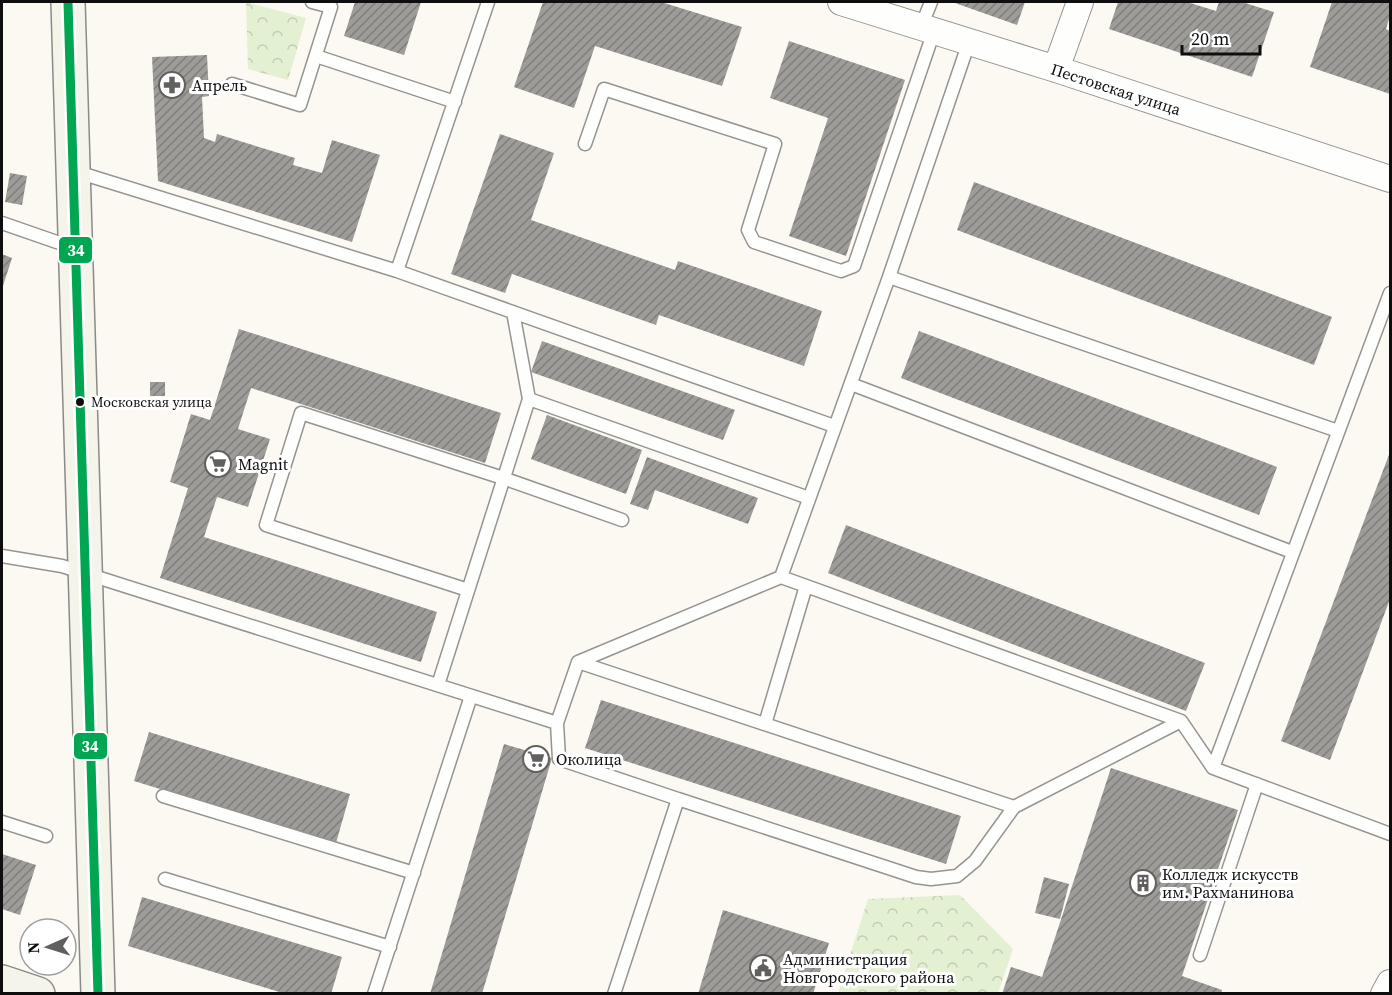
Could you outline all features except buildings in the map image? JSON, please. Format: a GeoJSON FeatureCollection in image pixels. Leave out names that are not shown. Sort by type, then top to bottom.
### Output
{"type":"FeatureCollection","features":[{"type":"Feature","properties":{"kind":"main road"},"geometry":{"type":"LineString","coordinates":[[68,2],[98,993]]}},
{"type":"Feature","properties":{"kind":"main road"},"geometry":{"type":"LineString","coordinates":[[2,982],[38,993]]}},
{"type":"Feature","properties":{"kind":"street","name":"Пестовская улица"},"geometry":{"type":"LineString","coordinates":[[841,2],[1056,69],[1390,179]]}},
{"type":"Feature","properties":{"kind":"street"},"geometry":{"type":"LineString","coordinates":[[1056,69],[1080,2]]}},
{"type":"Feature","properties":{"kind":"street"},"geometry":{"type":"LineString","coordinates":[[1384,993],[1390,983]]}},
{"type":"Feature","properties":{"kind":"lane"},"geometry":{"type":"LineString","coordinates":[[232,84],[300,105],[331,7],[312,2]]}},
{"type":"Feature","properties":{"kind":"lane"},"geometry":{"type":"LineString","coordinates":[[397,271],[488,2]]}},
{"type":"Feature","properties":{"kind":"lane"},"geometry":{"type":"LineString","coordinates":[[585,144],[604,89],[776,144],[748,230],[754,242],[841,271],[854,266],[927,29],[931,2]]}},
{"type":"Feature","properties":{"kind":"lane"},"geometry":{"type":"LineString","coordinates":[[781,577],[889,277],[969,42]]}},
{"type":"Feature","properties":{"kind":"lane"},"geometry":{"type":"LineString","coordinates":[[316,56],[455,102]]}},
{"type":"Feature","properties":{"kind":"lane"},"geometry":{"type":"LineString","coordinates":[[73,171],[397,271],[834,426]]}},
{"type":"Feature","properties":{"kind":"lane"},"geometry":{"type":"LineString","coordinates":[[2,223],[76,248]]}},
{"type":"Feature","properties":{"kind":"lane"},"geometry":{"type":"LineString","coordinates":[[889,277],[1338,431]]}},
{"type":"Feature","properties":{"kind":"lane"},"geometry":{"type":"LineString","coordinates":[[1213,768],[1390,293]]}},
{"type":"Feature","properties":{"kind":"lane"},"geometry":{"type":"LineString","coordinates":[[438,685],[529,399],[513,312]]}},
{"type":"Feature","properties":{"kind":"lane"},"geometry":{"type":"LineString","coordinates":[[851,384],[1292,552]]}},
{"type":"Feature","properties":{"kind":"lane"},"geometry":{"type":"LineString","coordinates":[[529,399],[809,498]]}},
{"type":"Feature","properties":{"kind":"lane"},"geometry":{"type":"LineString","coordinates":[[468,590],[266,525],[301,413],[503,478],[622,520]]}},
{"type":"Feature","properties":{"kind":"lane"},"geometry":{"type":"LineString","coordinates":[[2,556],[51,563],[557,723]]}},
{"type":"Feature","properties":{"kind":"lane"},"geometry":{"type":"LineString","coordinates":[[1181,721],[1014,807],[975,861],[957,876],[931,879],[916,877],[559,759],[557,723],[578,662],[781,577],[1181,721],[1213,768],[1390,834]]}},
{"type":"Feature","properties":{"kind":"lane"},"geometry":{"type":"LineString","coordinates":[[765,724],[806,586]]}},
{"type":"Feature","properties":{"kind":"lane"},"geometry":{"type":"LineString","coordinates":[[578,662],[1014,807]]}},
{"type":"Feature","properties":{"kind":"lane"},"geometry":{"type":"LineString","coordinates":[[374,993],[471,696]]}},
{"type":"Feature","properties":{"kind":"lane"},"geometry":{"type":"LineString","coordinates":[[1200,954],[1257,784]]}},
{"type":"Feature","properties":{"kind":"lane"},"geometry":{"type":"LineString","coordinates":[[163,796],[414,873]]}},
{"type":"Feature","properties":{"kind":"lane"},"geometry":{"type":"LineString","coordinates":[[614,993],[678,799]]}},
{"type":"Feature","properties":{"kind":"lane"},"geometry":{"type":"LineString","coordinates":[[2,822],[46,836]]}},
{"type":"Feature","properties":{"kind":"lane"},"geometry":{"type":"LineString","coordinates":[[165,879],[390,947]]}},
{"type":"Feature","properties":{"kind":"green space"},"geometry":{"type":"Polygon","coordinates":[[[246,2],[306,18],[288,80],[248,69],[246,2]]]}},
{"type":"Feature","properties":{"kind":"green space"},"geometry":{"type":"Polygon","coordinates":[[[960,895],[1013,949],[998,993],[838,993],[868,899],[960,895]]]}},
{"type":"Feature","properties":{"kind":"transit line","name":"34"},"geometry":{"type":"LineString","coordinates":[[68,2],[98,994]]}},
{"type":"Feature","properties":{"kind":"place","name":"Апрель"},"geometry":{"type":"Point","coordinates":[172,85]}},
{"type":"Feature","properties":{"kind":"place","name":"Московская улица"},"geometry":{"type":"Point","coordinates":[80,402]}},
{"type":"Feature","properties":{"kind":"place","name":"Magnit"},"geometry":{"type":"Point","coordinates":[218,464]}},
{"type":"Feature","properties":{"kind":"place","name":"Околица"},"geometry":{"type":"Point","coordinates":[536,759]}},
{"type":"Feature","properties":{"kind":"place","name":"Колледж искусств им. Рахманинова"},"geometry":{"type":"Point","coordinates":[1143,883]}},
{"type":"Feature","properties":{"kind":"place","name":"Администрация Новгородского района"},"geometry":{"type":"Point","coordinates":[763,968]}}]}
